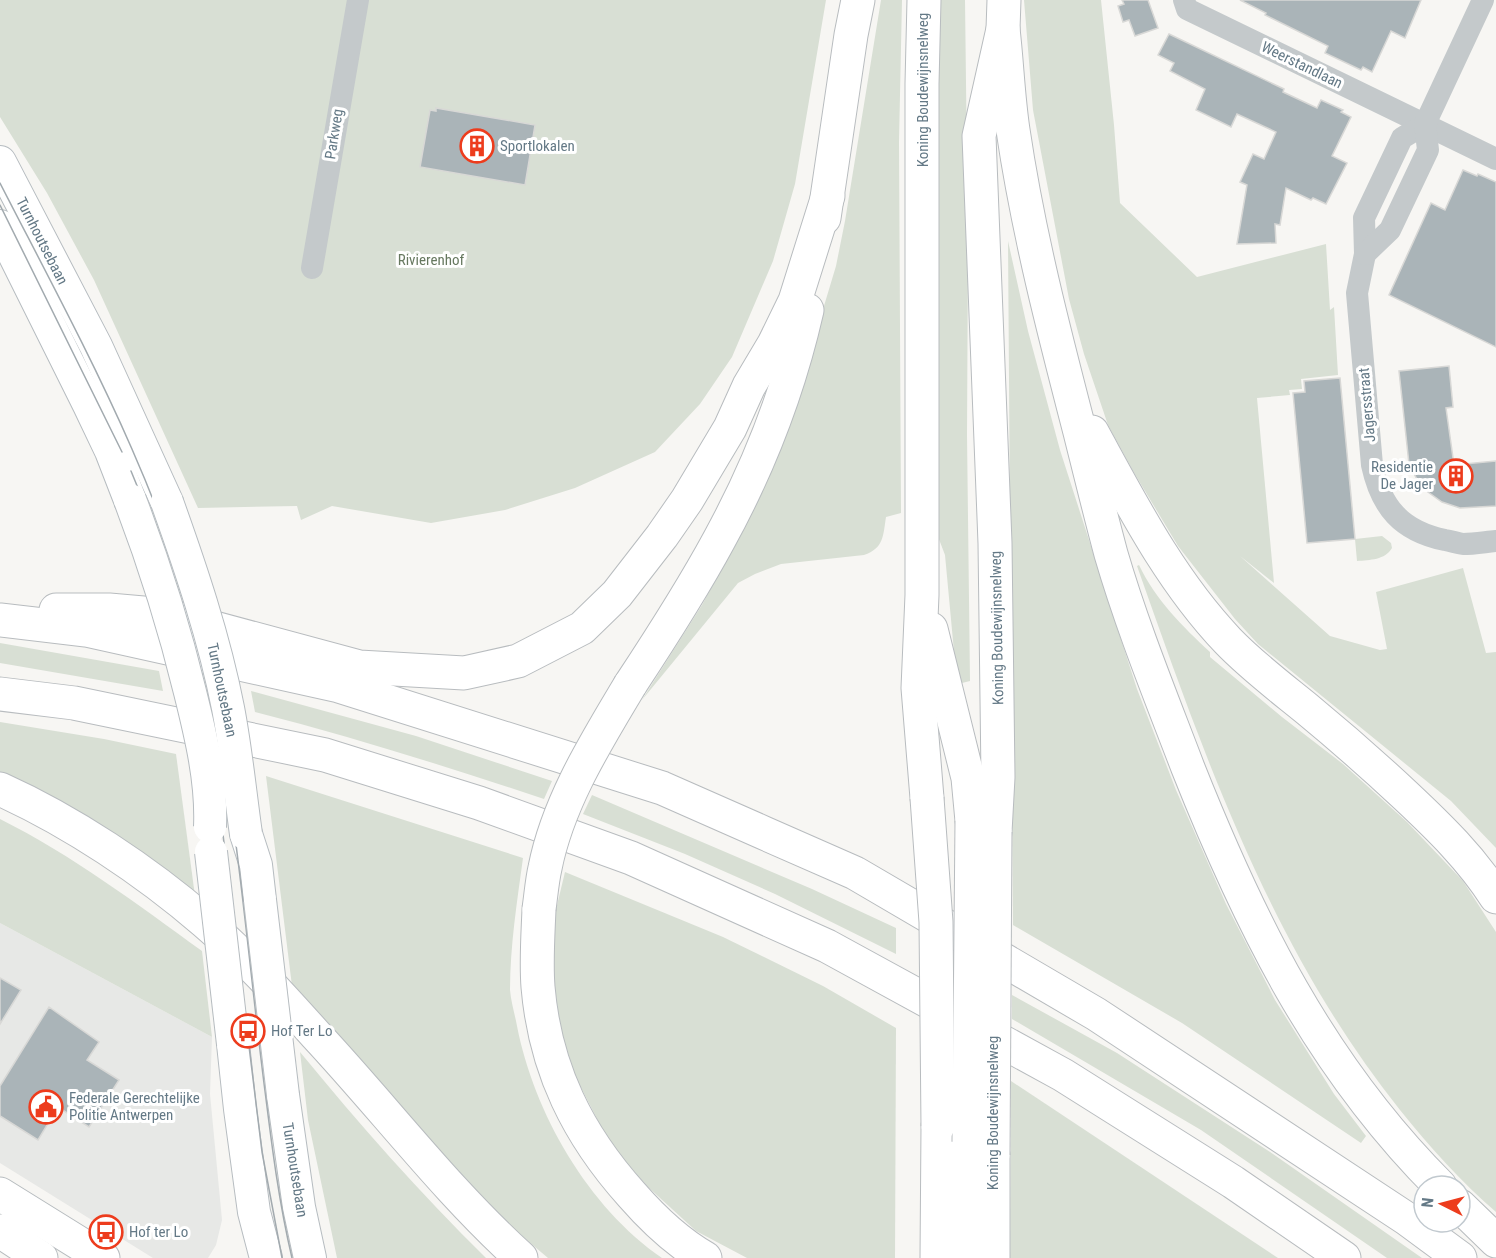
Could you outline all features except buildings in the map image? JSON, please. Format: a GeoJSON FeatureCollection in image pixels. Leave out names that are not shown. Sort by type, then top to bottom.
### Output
{"type":"FeatureCollection","features":[{"type":"Feature","properties":{"kind":"main road"},"geometry":{"type":"LineString","coordinates":[[705,1258],[657,1221],[615,1176],[594,1149],[563,1092],[544,1026],[538,987],[539,909],[545,867],[568,798],[596,743],[630,685],[720,539],[772,424],[802,333],[817,266],[858,0]]}},
{"type":"Feature","properties":{"kind":"main road","name":"Koning Boudewijnsnelweg"},"geometry":{"type":"LineString","coordinates":[[922,595],[924,0]]}},
{"type":"Feature","properties":{"kind":"main road"},"geometry":{"type":"LineString","coordinates":[[1004,15],[1013,129],[1038,264],[1111,554],[1131,616],[1202,804],[1256,926],[1327,1049],[1370,1108],[1429,1174]]}},
{"type":"Feature","properties":{"kind":"main road","name":"Koning Boudewijnsnelweg"},"geometry":{"type":"LineString","coordinates":[[966,1252],[981,1149],[984,827],[998,777],[995,543],[979,136],[1004,15]]}},
{"type":"Feature","properties":{"kind":"main road","name":"Turnhoutsebaan"},"geometry":{"type":"LineString","coordinates":[[0,162],[96,346],[166,502],[190,567],[218,664],[228,709],[246,834],[256,865],[283,1095],[299,1207],[310,1258]]}},
{"type":"Feature","properties":{"kind":"main road"},"geometry":{"type":"LineString","coordinates":[[0,611],[109,610],[166,615],[358,667],[464,673],[518,660],[582,628],[617,594],[687,501],[730,428],[749,386],[774,344],[795,301],[828,196]]}},
{"type":"Feature","properties":{"kind":"main road","name":"Turnhoutsebaan"},"geometry":{"type":"LineString","coordinates":[[0,226],[93,414],[130,500],[165,599],[195,710],[210,789],[211,840],[254,1212],[266,1258]]}},
{"type":"Feature","properties":{"kind":"main road"},"geometry":{"type":"LineString","coordinates":[[1070,392],[1153,541],[1212,623],[1249,661],[1376,768],[1428,816],[1469,859],[1496,897]]}},
{"type":"Feature","properties":{"kind":"main road"},"geometry":{"type":"LineString","coordinates":[[922,595],[968,778],[984,827]]}},
{"type":"Feature","properties":{"kind":"main road"},"geometry":{"type":"LineString","coordinates":[[922,595],[918,688],[936,922],[938,1126],[966,1252]]}},
{"type":"Feature","properties":{"kind":"main road"},"geometry":{"type":"LineString","coordinates":[[0,620],[86,630],[339,686],[662,788],[855,873],[1096,1014],[1407,1219],[1460,1258]]}},
{"type":"Feature","properties":{"kind":"main road"},"geometry":{"type":"LineString","coordinates":[[0,694],[74,703],[325,755],[479,803],[631,858],[827,946],[1064,1075],[1224,1176],[1344,1258]]}},
{"type":"Feature","properties":{"kind":"main road"},"geometry":{"type":"LineString","coordinates":[[0,789],[104,847],[205,922],[318,1036],[447,1186],[521,1258]]}},
{"type":"Feature","properties":{"kind":"main road"},"geometry":{"type":"LineString","coordinates":[[0,1194],[103,1258]]}},
{"type":"Feature","properties":{"kind":"main road"},"geometry":{"type":"LineString","coordinates":[[252,1258],[254,1212]]}},
{"type":"Feature","properties":{"kind":"main road"},"geometry":{"type":"LineString","coordinates":[[1472,1218],[1496,1241]]}},
{"type":"Feature","properties":{"kind":"main road"},"geometry":{"type":"LineString","coordinates":[[0,1231],[41,1258]]}},
{"type":"Feature","properties":{"kind":"street","name":"Parkweg"},"geometry":{"type":"LineString","coordinates":[[312,268],[358,0]]}},
{"type":"Feature","properties":{"kind":"street","name":"Weerstandlaan"},"geometry":{"type":"LineString","coordinates":[[1184,0],[1187,9],[1496,159]]}},
{"type":"Feature","properties":{"kind":"street"},"geometry":{"type":"LineString","coordinates":[[1425,124],[1484,0]]}},
{"type":"Feature","properties":{"kind":"street","name":"Jagersstraat"},"geometry":{"type":"LineString","coordinates":[[1425,124],[1401,138],[1364,218],[1365,254],[1357,293],[1372,465],[1376,484],[1392,513],[1405,525],[1429,537],[1462,544],[1496,541]]}},
{"type":"Feature","properties":{"kind":"shaded area"},"geometry":{"type":"Polygon","coordinates":[[[0,923],[212,1037],[210,1094],[222,1220],[216,1245],[208,1258],[153,1258],[0,1163],[0,923]]]}},
{"type":"Feature","properties":{"kind":"green space","name":"Rivierenhof"},"geometry":{"type":"Polygon","coordinates":[[[0,0],[826,0],[795,184],[773,261],[732,357],[700,404],[655,452],[575,488],[505,510],[431,523],[332,506],[301,520],[297,506],[198,508],[94,280],[47,193],[0,117],[0,0]]]}},
{"type":"Feature","properties":{"kind":"green space"},"geometry":{"type":"Polygon","coordinates":[[[881,0],[902,0],[899,142],[901,513],[886,517],[883,536],[879,545],[871,552],[864,555],[781,564],[738,583],[642,700],[702,605],[751,513],[799,389],[836,266],[881,0]]]}},
{"type":"Feature","properties":{"kind":"green space"},"geometry":{"type":"Polygon","coordinates":[[[939,0],[965,0],[970,681],[962,683],[956,673],[945,555],[937,534],[939,0]]]}},
{"type":"Feature","properties":{"kind":"green space"},"geometry":{"type":"Polygon","coordinates":[[[1024,0],[1101,0],[1120,203],[1197,277],[1326,244],[1330,310],[1334,307],[1338,375],[1301,379],[1302,389],[1289,390],[1290,395],[1257,398],[1274,583],[1240,556],[1330,636],[1380,650],[1387,649],[1376,592],[1463,568],[1486,653],[1496,652],[1496,848],[1451,801],[1258,644],[1235,619],[1178,546],[1133,471],[1108,425],[1084,354],[1069,299],[1033,110],[1024,0]]]}},
{"type":"Feature","properties":{"kind":"green space"},"geometry":{"type":"Polygon","coordinates":[[[1008,241],[1028,331],[1060,450],[1137,689],[1176,790],[1226,904],[1275,1000],[1334,1094],[1366,1136],[1361,1143],[1182,1023],[1013,925],[1008,241]]]}},
{"type":"Feature","properties":{"kind":"green space"},"geometry":{"type":"Polygon","coordinates":[[[1382,536],[1391,543],[1392,548],[1389,552],[1377,559],[1357,561],[1355,539],[1382,536]]]}},
{"type":"Feature","properties":{"kind":"green space"},"geometry":{"type":"Polygon","coordinates":[[[1139,565],[1161,601],[1210,652],[1210,657],[1343,764],[1407,822],[1463,881],[1496,932],[1496,1212],[1472,1190],[1472,1174],[1457,1174],[1400,1110],[1355,1048],[1314,984],[1278,918],[1216,779],[1188,709],[1137,566],[1139,565]]]}},
{"type":"Feature","properties":{"kind":"green space"},"geometry":{"type":"Polygon","coordinates":[[[0,643],[159,671],[163,691],[0,663],[0,643]]]}},
{"type":"Feature","properties":{"kind":"green space"},"geometry":{"type":"Polygon","coordinates":[[[251,691],[416,736],[552,781],[544,799],[400,753],[255,712],[251,691]]]}},
{"type":"Feature","properties":{"kind":"green space"},"geometry":{"type":"Polygon","coordinates":[[[0,722],[104,739],[176,754],[195,896],[0,775],[0,722]]]}},
{"type":"Feature","properties":{"kind":"green space"},"geometry":{"type":"Polygon","coordinates":[[[266,776],[523,858],[516,908],[510,990],[525,1059],[536,1092],[568,1156],[588,1185],[635,1237],[662,1258],[548,1258],[480,1196],[292,986],[266,776]]]}},
{"type":"Feature","properties":{"kind":"green space"},"geometry":{"type":"Polygon","coordinates":[[[592,795],[812,889],[896,928],[896,954],[775,894],[685,854],[583,814],[592,795]]]}},
{"type":"Feature","properties":{"kind":"green space"},"geometry":{"type":"Polygon","coordinates":[[[0,819],[78,864],[202,951],[212,1037],[0,923],[0,819]]]}},
{"type":"Feature","properties":{"kind":"green space"},"geometry":{"type":"Polygon","coordinates":[[[565,872],[723,937],[823,986],[896,1028],[895,1258],[747,1258],[696,1231],[648,1187],[611,1146],[576,1078],[561,1032],[554,982],[552,926],[565,872]]]}},
{"type":"Feature","properties":{"kind":"green space"},"geometry":{"type":"Polygon","coordinates":[[[1012,995],[1117,1053],[1273,1154],[1422,1258],[1387,1258],[1201,1130],[1012,1019],[1012,995]]]}},
{"type":"Feature","properties":{"kind":"green space"},"geometry":{"type":"Polygon","coordinates":[[[300,1052],[390,1158],[486,1258],[337,1258],[308,1120],[300,1052]]]}},
{"type":"Feature","properties":{"kind":"green space"},"geometry":{"type":"Polygon","coordinates":[[[1011,1081],[1278,1258],[1010,1258],[1011,1081]]]}},
{"type":"Feature","properties":{"kind":"tram line"},"geometry":{"type":"LineString","coordinates":[[0,183],[91,360],[119,421],[170,544],[190,607],[207,671],[226,775],[273,1154],[292,1258]]}},
{"type":"Feature","properties":{"kind":"tram line"},"geometry":{"type":"LineString","coordinates":[[0,205],[122,452]]}},
{"type":"Feature","properties":{"kind":"tram line"},"geometry":{"type":"LineString","coordinates":[[131,471],[178,602],[211,737],[262,1152],[282,1258]]}},
{"type":"Feature","properties":{"kind":"place","name":"Sportlokalen"},"geometry":{"type":"Point","coordinates":[477,146]}},
{"type":"Feature","properties":{"kind":"place","name":"Residentie De Jager"},"geometry":{"type":"Point","coordinates":[1456,476]}},
{"type":"Feature","properties":{"kind":"place","name":"Hof Ter Lo"},"geometry":{"type":"Point","coordinates":[248,1031]}},
{"type":"Feature","properties":{"kind":"place","name":"Federale Gerechtelijke Politie Antwerpen"},"geometry":{"type":"Point","coordinates":[46,1107]}},
{"type":"Feature","properties":{"kind":"place","name":"Hof ter Lo"},"geometry":{"type":"Point","coordinates":[106,1232]}}]}
